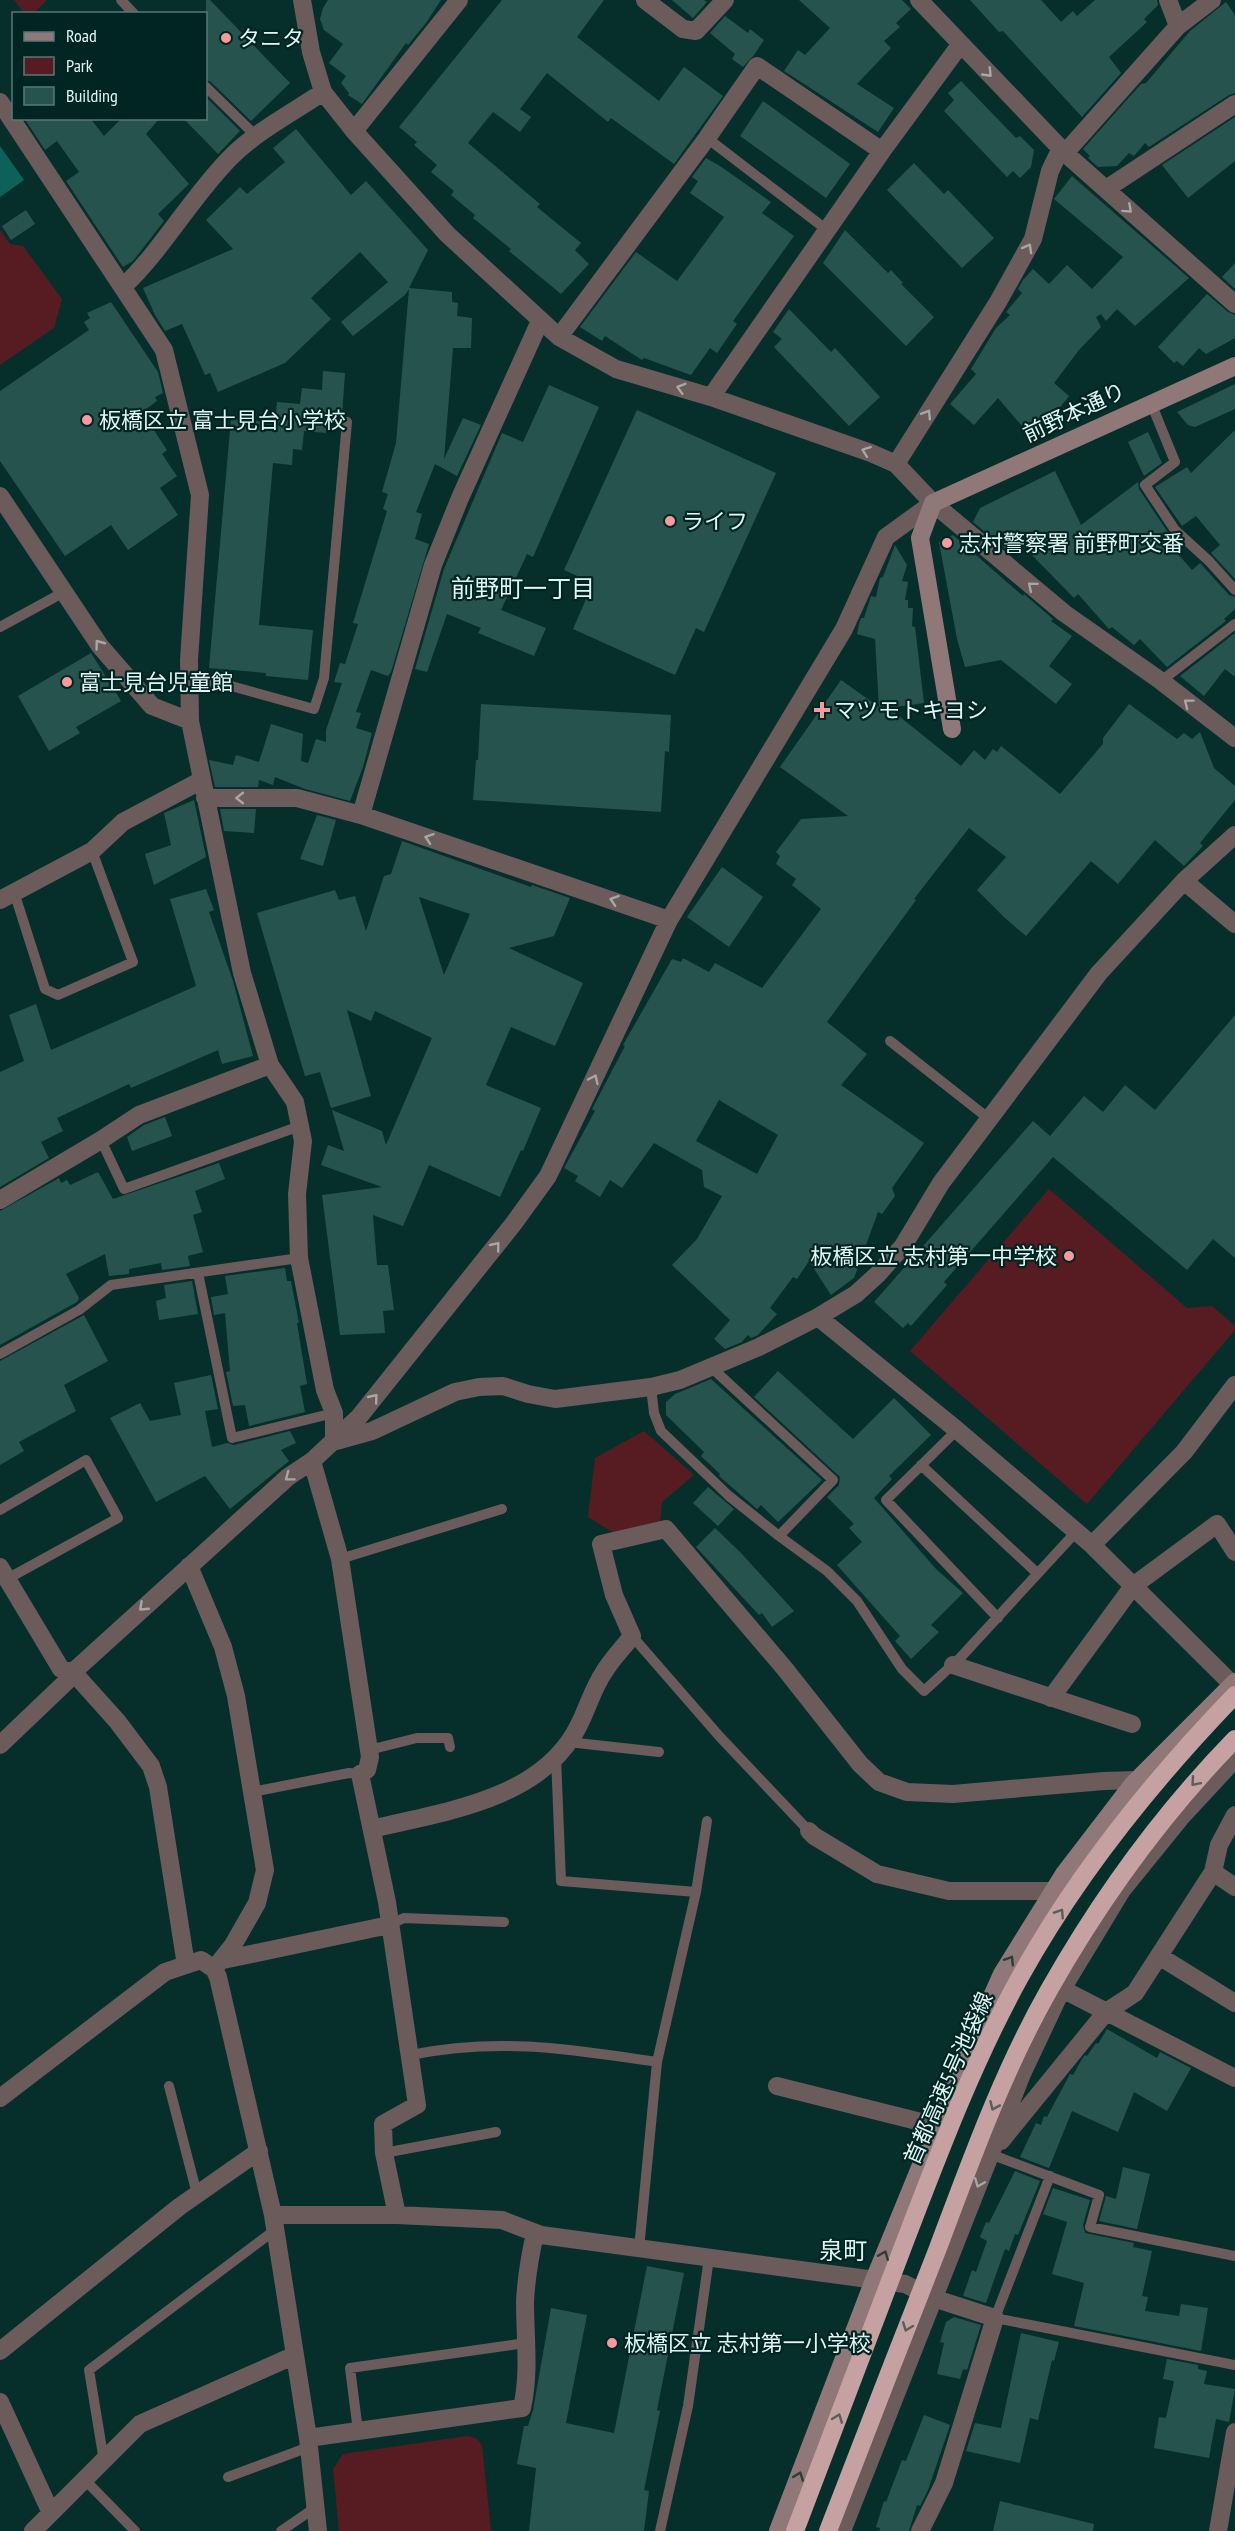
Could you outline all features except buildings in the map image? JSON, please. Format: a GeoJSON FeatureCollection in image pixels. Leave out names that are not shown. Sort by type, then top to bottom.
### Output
{"type":"FeatureCollection","features":[{"type":"Feature","properties":{"kind":"highway","name":"首都高速5号池袋線"},"geometry":{"type":"LineString","coordinates":[[795,2531],[948,2131],[985,2043],[1060,1912],[1104,1846],[1145,1793],[1234,1687]]}},
{"type":"Feature","properties":{"kind":"highway"},"geometry":{"type":"LineString","coordinates":[[828,2531],[978,2143],[1015,2058],[1049,1991],[1090,1922],[1127,1867],[1165,1816],[1235,1739]]}},
{"type":"Feature","properties":{"kind":"street"},"geometry":{"type":"LineString","coordinates":[[354,131],[459,0]]}},
{"type":"Feature","properties":{"kind":"street"},"geometry":{"type":"LineString","coordinates":[[645,0],[683,29],[696,31],[725,0]]}},
{"type":"Feature","properties":{"kind":"street"},"geometry":{"type":"LineString","coordinates":[[919,0],[1063,151],[1235,304]]}},
{"type":"Feature","properties":{"kind":"street"},"geometry":{"type":"LineString","coordinates":[[1167,0],[1178,26]]}},
{"type":"Feature","properties":{"kind":"street"},"geometry":{"type":"LineString","coordinates":[[896,464],[998,302],[1033,239],[1050,171],[1063,151],[1178,26],[1212,0]]}},
{"type":"Feature","properties":{"kind":"street"},"geometry":{"type":"LineString","coordinates":[[307,3],[311,52],[323,92],[354,131],[447,234],[559,337],[616,369],[711,397],[872,453],[896,464],[933,503],[1064,613],[1161,681],[1235,738]]}},
{"type":"Feature","properties":{"kind":"street"},"geometry":{"type":"LineString","coordinates":[[711,397],[882,151],[960,45]]}},
{"type":"Feature","properties":{"kind":"street"},"geometry":{"type":"LineString","coordinates":[[559,337],[707,138],[757,66],[882,151]]}},
{"type":"Feature","properties":{"kind":"street"},"geometry":{"type":"LineString","coordinates":[[123,287],[139,272],[194,199],[231,158],[257,137],[323,92]]}},
{"type":"Feature","properties":{"kind":"street"},"geometry":{"type":"LineString","coordinates":[[0,102],[164,350],[200,495],[189,683],[189,721],[242,973],[270,1065],[294,1102],[300,1126],[303,1141],[297,1194],[299,1258],[325,1390],[334,1413],[334,1441]]}},
{"type":"Feature","properties":{"kind":"street"},"geometry":{"type":"LineString","coordinates":[[1106,189],[1235,104]]}},
{"type":"Feature","properties":{"kind":"street"},"geometry":{"type":"LineString","coordinates":[[361,815],[433,565],[460,498],[540,321]]}},
{"type":"Feature","properties":{"kind":"street","name":"前野本通り"},"geometry":{"type":"LineString","coordinates":[[933,503],[1235,366]]}},
{"type":"Feature","properties":{"kind":"street"},"geometry":{"type":"LineString","coordinates":[[0,496],[100,646],[152,706],[189,721]]}},
{"type":"Feature","properties":{"kind":"street"},"geometry":{"type":"LineString","coordinates":[[933,503],[920,538],[952,729]]}},
{"type":"Feature","properties":{"kind":"street"},"geometry":{"type":"LineString","coordinates":[[0,1745],[67,1681],[73,1672],[189,1566],[288,1477],[312,1461],[359,1417],[514,1223],[548,1176],[669,920],[844,629],[886,537],[933,503]]}},
{"type":"Feature","properties":{"kind":"street"},"geometry":{"type":"LineString","coordinates":[[7,896],[92,851],[123,822],[203,789],[297,798],[361,815],[669,920]]}},
{"type":"Feature","properties":{"kind":"street"},"geometry":{"type":"LineString","coordinates":[[334,1441],[372,1431],[455,1392],[479,1387],[503,1386],[555,1399],[651,1387],[680,1380],[712,1368],[818,1317],[856,1294],[903,1246],[941,1183],[1099,973],[1184,881],[1235,835]]}},
{"type":"Feature","properties":{"kind":"street"},"geometry":{"type":"LineString","coordinates":[[1184,881],[1235,924]]}},
{"type":"Feature","properties":{"kind":"street"},"geometry":{"type":"LineString","coordinates":[[0,1200],[139,1115],[270,1065]]}},
{"type":"Feature","properties":{"kind":"street"},"geometry":{"type":"LineString","coordinates":[[778,2531],[874,2280],[1002,1974],[1064,1874],[1137,1780],[1234,1687],[1092,1545],[957,1430],[818,1317]]}},
{"type":"Feature","properties":{"kind":"street"},"geometry":{"type":"LineString","coordinates":[[1092,1545],[1184,1452],[1235,1385]]}},
{"type":"Feature","properties":{"kind":"street"},"geometry":{"type":"LineString","coordinates":[[312,1461],[340,1559],[370,1757],[367,1770],[360,1774],[387,1902],[417,2105],[382,2124],[384,2153],[397,2215]]}},
{"type":"Feature","properties":{"kind":"street"},"geometry":{"type":"LineString","coordinates":[[1051,1698],[1133,1586],[1217,1524],[1235,1552]]}},
{"type":"Feature","properties":{"kind":"street"},"geometry":{"type":"LineString","coordinates":[[372,1829],[464,1807],[496,1796],[515,1788],[556,1758],[574,1735],[603,1673],[632,1636],[614,1595],[601,1544],[666,1529],[785,1669],[860,1764],[879,1782],[906,1792],[953,1794],[1104,1780],[1137,1780]]}},
{"type":"Feature","properties":{"kind":"street"},"geometry":{"type":"LineString","coordinates":[[189,1566],[223,1647],[236,1696],[265,1870],[257,1903],[218,1965],[218,1977],[274,2223],[308,2443],[318,2531]]}},
{"type":"Feature","properties":{"kind":"street"},"geometry":{"type":"LineString","coordinates":[[4,1573],[61,1669],[73,1672],[117,1721],[151,1766],[158,1787],[186,1965]]}},
{"type":"Feature","properties":{"kind":"street"},"geometry":{"type":"LineString","coordinates":[[952,1665],[1132,1724]]}},
{"type":"Feature","properties":{"kind":"street"},"geometry":{"type":"LineString","coordinates":[[843,2531],[1022,2074],[1062,1989],[1122,1890],[1182,1816],[1234,1760]]}},
{"type":"Feature","properties":{"kind":"street"},"geometry":{"type":"LineString","coordinates":[[990,2154],[1106,2012],[1135,1993],[1213,1872],[1219,1845],[1235,1815]]}},
{"type":"Feature","properties":{"kind":"street"},"geometry":{"type":"LineString","coordinates":[[809,1831],[877,1874],[949,1891],[1054,1891]]}},
{"type":"Feature","properties":{"kind":"street"},"geometry":{"type":"LineString","coordinates":[[1213,1872],[1235,1887]]}},
{"type":"Feature","properties":{"kind":"street"},"geometry":{"type":"LineString","coordinates":[[0,2098],[165,1972],[201,1960],[218,1965],[389,1925]]}},
{"type":"Feature","properties":{"kind":"street"},"geometry":{"type":"LineString","coordinates":[[1159,1956],[1235,2003]]}},
{"type":"Feature","properties":{"kind":"street"},"geometry":{"type":"LineString","coordinates":[[1062,1989],[1235,2078]]}},
{"type":"Feature","properties":{"kind":"street"},"geometry":{"type":"LineString","coordinates":[[777,2086],[937,2126]]}},
{"type":"Feature","properties":{"kind":"street"},"geometry":{"type":"LineString","coordinates":[[0,2351],[197,2194],[259,2151]]}},
{"type":"Feature","properties":{"kind":"street"},"geometry":{"type":"LineString","coordinates":[[274,2223],[397,2215],[502,2220],[535,2233],[905,2284],[933,2298],[995,2318],[944,2483],[920,2531]]}},
{"type":"Feature","properties":{"kind":"street"},"geometry":{"type":"LineString","coordinates":[[308,2443],[358,2431],[522,2408],[527,2386],[525,2301],[528,2262],[535,2233]]}},
{"type":"Feature","properties":{"kind":"street"},"geometry":{"type":"LineString","coordinates":[[33,2531],[140,2424],[293,2356]]}},
{"type":"Feature","properties":{"kind":"street"},"geometry":{"type":"LineString","coordinates":[[0,2402],[51,2513]]}},
{"type":"Feature","properties":{"kind":"street"},"geometry":{"type":"LineString","coordinates":[[1218,2531],[1234,2441]]}},
{"type":"Feature","properties":{"kind":"lane"},"geometry":{"type":"LineString","coordinates":[[121,0],[132,12]]}},
{"type":"Feature","properties":{"kind":"lane"},"geometry":{"type":"LineString","coordinates":[[207,88],[257,137]]}},
{"type":"Feature","properties":{"kind":"lane"},"geometry":{"type":"LineString","coordinates":[[707,138],[827,230]]}},
{"type":"Feature","properties":{"kind":"lane"},"geometry":{"type":"LineString","coordinates":[[1151,403],[1175,462],[1145,485],[1175,530],[1209,561],[1235,590]]}},
{"type":"Feature","properties":{"kind":"lane"},"geometry":{"type":"LineString","coordinates":[[189,683],[224,684],[314,709],[324,678],[346,422]]}},
{"type":"Feature","properties":{"kind":"lane"},"geometry":{"type":"LineString","coordinates":[[0,627],[64,592]]}},
{"type":"Feature","properties":{"kind":"lane"},"geometry":{"type":"LineString","coordinates":[[1161,681],[1235,624]]}},
{"type":"Feature","properties":{"kind":"lane"},"geometry":{"type":"LineString","coordinates":[[7,896],[45,989],[58,995],[133,962],[92,851]]}},
{"type":"Feature","properties":{"kind":"lane"},"geometry":{"type":"LineString","coordinates":[[890,1041],[988,1118]]}},
{"type":"Feature","properties":{"kind":"lane"},"geometry":{"type":"LineString","coordinates":[[101,1140],[124,1189],[300,1126]]}},
{"type":"Feature","properties":{"kind":"lane"},"geometry":{"type":"LineString","coordinates":[[0,1354],[79,1310],[111,1285],[299,1258]]}},
{"type":"Feature","properties":{"kind":"lane"},"geometry":{"type":"LineString","coordinates":[[198,1273],[232,1438],[334,1413]]}},
{"type":"Feature","properties":{"kind":"lane"},"geometry":{"type":"LineString","coordinates":[[712,1368],[833,1480],[779,1536]]}},
{"type":"Feature","properties":{"kind":"lane"},"geometry":{"type":"LineString","coordinates":[[651,1387],[654,1413],[661,1431],[729,1496],[827,1570],[857,1600],[902,1669],[924,1691],[998,1618],[1076,1532]]}},
{"type":"Feature","properties":{"kind":"lane"},"geometry":{"type":"LineString","coordinates":[[957,1430],[886,1500],[998,1618]]}},
{"type":"Feature","properties":{"kind":"lane"},"geometry":{"type":"LineString","coordinates":[[0,1510],[86,1460],[118,1518],[4,1573]]}},
{"type":"Feature","properties":{"kind":"lane"},"geometry":{"type":"LineString","coordinates":[[921,1465],[1037,1573]]}},
{"type":"Feature","properties":{"kind":"lane"},"geometry":{"type":"LineString","coordinates":[[340,1559],[502,1509]]}},
{"type":"Feature","properties":{"kind":"lane"},"geometry":{"type":"LineString","coordinates":[[632,1636],[720,1737],[809,1831]]}},
{"type":"Feature","properties":{"kind":"lane"},"geometry":{"type":"LineString","coordinates":[[369,1750],[417,1738],[448,1738],[450,1747]]}},
{"type":"Feature","properties":{"kind":"lane"},"geometry":{"type":"LineString","coordinates":[[568,1742],[659,1752]]}},
{"type":"Feature","properties":{"kind":"lane"},"geometry":{"type":"LineString","coordinates":[[556,1758],[561,1881],[696,1892]]}},
{"type":"Feature","properties":{"kind":"lane"},"geometry":{"type":"LineString","coordinates":[[252,1792],[349,1773],[360,1774]]}},
{"type":"Feature","properties":{"kind":"lane"},"geometry":{"type":"LineString","coordinates":[[639,2249],[657,2062],[696,1892],[707,1821]]}},
{"type":"Feature","properties":{"kind":"lane"},"geometry":{"type":"LineString","coordinates":[[389,1925],[404,1918],[504,1922]]}},
{"type":"Feature","properties":{"kind":"lane"},"geometry":{"type":"LineString","coordinates":[[410,2055],[443,2048],[518,2045],[552,2046],[657,2062]]}},
{"type":"Feature","properties":{"kind":"lane"},"geometry":{"type":"LineString","coordinates":[[169,2086],[197,2194]]}},
{"type":"Feature","properties":{"kind":"lane"},"geometry":{"type":"LineString","coordinates":[[384,2153],[495,2132]]}},
{"type":"Feature","properties":{"kind":"lane"},"geometry":{"type":"LineString","coordinates":[[990,2154],[1099,2195],[1090,2227],[1235,2256]]}},
{"type":"Feature","properties":{"kind":"lane"},"geometry":{"type":"LineString","coordinates":[[1050,2176],[995,2318],[1235,2365]]}},
{"type":"Feature","properties":{"kind":"lane"},"geometry":{"type":"LineString","coordinates":[[104,2461],[89,2370],[274,2223]]}},
{"type":"Feature","properties":{"kind":"lane"},"geometry":{"type":"LineString","coordinates":[[660,2531],[688,2406],[709,2258]]}},
{"type":"Feature","properties":{"kind":"lane"},"geometry":{"type":"LineString","coordinates":[[358,2431],[350,2368],[526,2343]]}},
{"type":"Feature","properties":{"kind":"lane"},"geometry":{"type":"LineString","coordinates":[[228,2477],[308,2443]]}},
{"type":"Feature","properties":{"kind":"lane"},"geometry":{"type":"LineString","coordinates":[[84,2480],[135,2531]]}},
{"type":"Feature","properties":{"kind":"lane"},"geometry":{"type":"LineString","coordinates":[[281,2531],[316,2507]]}},
{"type":"Feature","properties":{"kind":"green space"},"geometry":{"type":"Polygon","coordinates":[[[14,0],[47,0],[35,12],[23,12],[14,0]]]}},
{"type":"Feature","properties":{"kind":"green space"},"geometry":{"type":"Polygon","coordinates":[[[0,230],[10,244],[23,246],[62,299],[54,328],[0,365],[0,230]]]}},
{"type":"Feature","properties":{"kind":"green space"},"geometry":{"type":"Polygon","coordinates":[[[1049,1189],[1187,1308],[1212,1306],[1235,1326],[1235,1330],[1087,1504],[910,1351],[1049,1189]]]}},
{"type":"Feature","properties":{"kind":"green space"},"geometry":{"type":"Polygon","coordinates":[[[644,1431],[694,1475],[662,1502],[660,1522],[614,1533],[588,1517],[595,1458],[644,1431]]]}},
{"type":"Feature","properties":{"kind":"green space"},"geometry":{"type":"Polygon","coordinates":[[[467,2436],[476,2438],[482,2445],[491,2531],[339,2531],[333,2469],[343,2454],[467,2436]]]}},
{"type":"Feature","properties":{"kind":"shaded area"},"geometry":{"type":"Polygon","coordinates":[[[0,146],[24,180],[0,197],[0,146]]]}},
{"type":"Feature","properties":{"kind":"place","name":"タニタ"},"geometry":{"type":"Point","coordinates":[226,38]}},
{"type":"Feature","properties":{"kind":"place","name":"板橋区立 富士見台小学校"},"geometry":{"type":"Point","coordinates":[87,420]}},
{"type":"Feature","properties":{"kind":"place","name":"ライフ"},"geometry":{"type":"Point","coordinates":[670,521]}},
{"type":"Feature","properties":{"kind":"place","name":"志村警察署 前野町交番"},"geometry":{"type":"Point","coordinates":[947,543]}},
{"type":"Feature","properties":{"kind":"place","name":"富士見台児童館"},"geometry":{"type":"Point","coordinates":[67,682]}},
{"type":"Feature","properties":{"kind":"place","name":"マツモトキヨシ"},"geometry":{"type":"Point","coordinates":[822,710]}},
{"type":"Feature","properties":{"kind":"place","name":"板橋区立 志村第一中学校"},"geometry":{"type":"Point","coordinates":[1069,1256]}},
{"type":"Feature","properties":{"kind":"place","name":"板橋区立 志村第一小学校"},"geometry":{"type":"Point","coordinates":[612,2343]}},
{"type":"Feature","properties":{"kind":"district","name":"前野町一丁目"},"geometry":{"type":"Point","coordinates":[523,589]}},
{"type":"Feature","properties":{"kind":"district","name":"泉町"},"geometry":{"type":"Point","coordinates":[843,2251]}}]}
